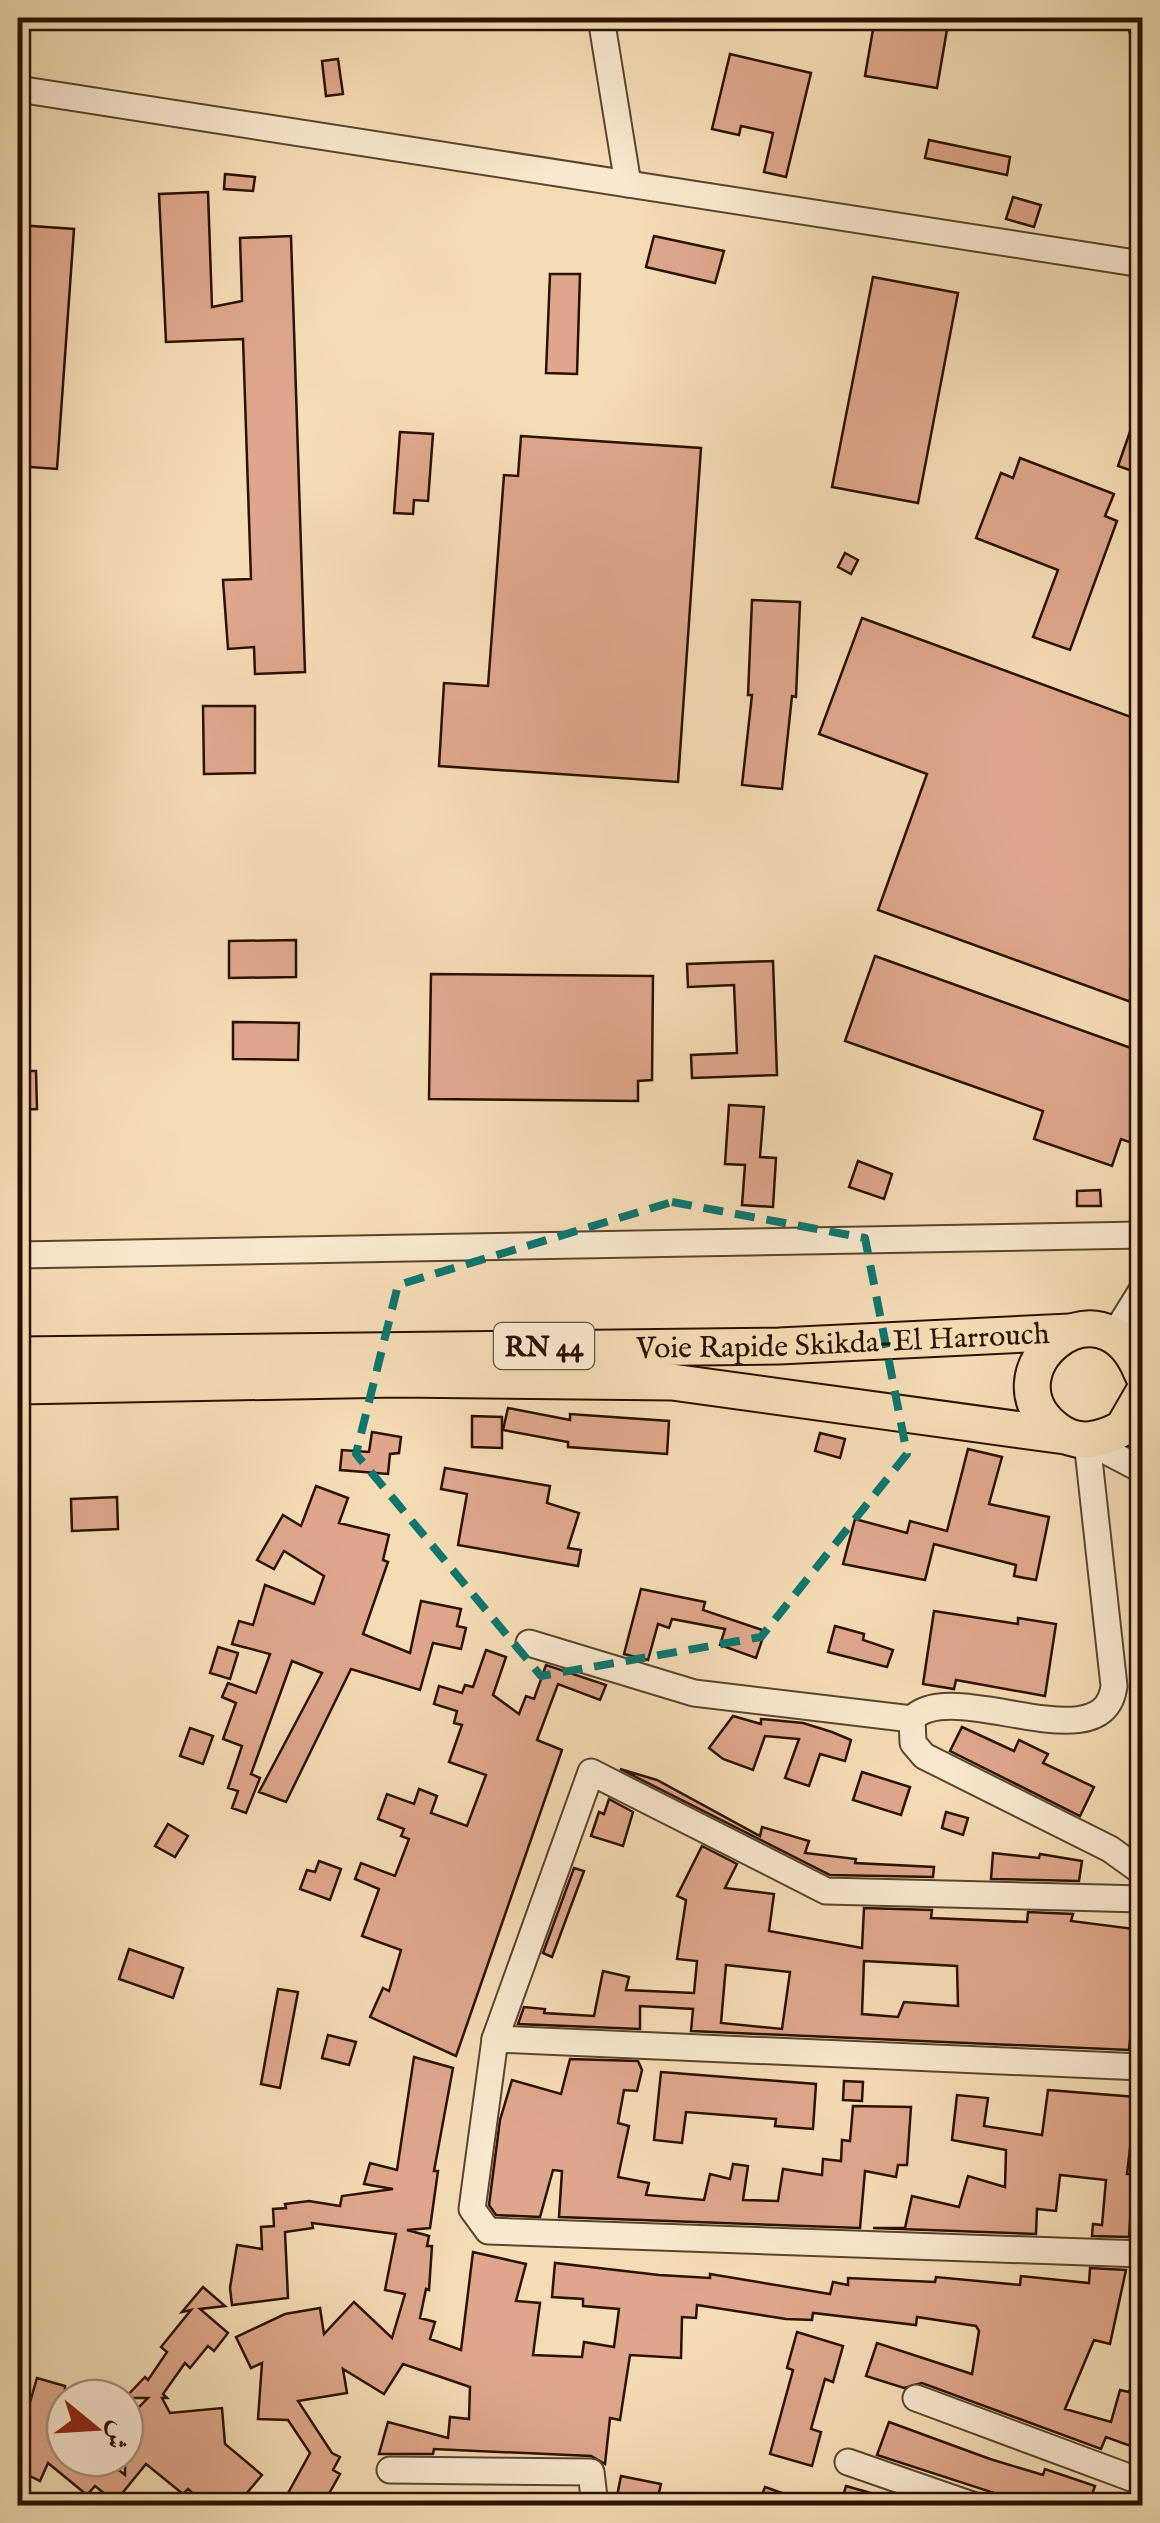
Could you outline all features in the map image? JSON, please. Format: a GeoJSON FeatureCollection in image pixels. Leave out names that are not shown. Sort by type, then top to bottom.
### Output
{"type":"FeatureCollection","features":[{"type":"Feature","properties":{"kind":"highway","name":"Voie Rapide Skikda-El Harrouch"},"geometry":{"type":"LineString","coordinates":[[18,1356],[277,1349],[778,1346],[1100,1330],[1126,1337]]}},
{"type":"Feature","properties":{"kind":"highway","name":"Voie Rapide Skikda-El Harrouch"},"geometry":{"type":"LineString","coordinates":[[1070,1332],[1051,1343],[1037,1361],[1032,1382],[1036,1404],[1047,1423],[1076,1438]]}},
{"type":"Feature","properties":{"kind":"highway"},"geometry":{"type":"LineString","coordinates":[[1126,1337],[1142,1373]]}},
{"type":"Feature","properties":{"kind":"highway","name":"Voie Rapide Skikda-El Harrouch"},"geometry":{"type":"LineString","coordinates":[[18,1386],[396,1379],[672,1382],[1076,1438]]}},
{"type":"Feature","properties":{"kind":"highway"},"geometry":{"type":"LineString","coordinates":[[1076,1438],[1123,1428],[1140,1406]]}},
{"type":"Feature","properties":{"kind":"street"},"geometry":{"type":"LineString","coordinates":[[601,18],[628,184]]}},
{"type":"Feature","properties":{"kind":"street"},"geometry":{"type":"LineString","coordinates":[[18,90],[1142,264]]}},
{"type":"Feature","properties":{"kind":"street"},"geometry":{"type":"LineString","coordinates":[[18,1255],[1142,1235]]}},
{"type":"Feature","properties":{"kind":"street"},"geometry":{"type":"LineString","coordinates":[[1126,1337],[1142,1290]]}},
{"type":"Feature","properties":{"kind":"street"},"geometry":{"type":"LineString","coordinates":[[1076,1438],[1142,1470]]}},
{"type":"Feature","properties":{"kind":"street"},"geometry":{"type":"LineString","coordinates":[[529,1643],[694,1693],[912,1718],[940,1704],[1080,1719],[1102,1712],[1114,1686],[1076,1438]]}},
{"type":"Feature","properties":{"kind":"street"},"geometry":{"type":"LineString","coordinates":[[912,1718],[913,1743],[924,1756],[1110,1849],[1142,1872]]}},
{"type":"Feature","properties":{"kind":"street"},"geometry":{"type":"LineString","coordinates":[[1142,1899],[826,1892],[591,1772],[494,2039],[472,2208],[488,2231],[1142,2254]]}},
{"type":"Feature","properties":{"kind":"street"},"geometry":{"type":"LineString","coordinates":[[494,2039],[1142,2067]]}},
{"type":"Feature","properties":{"kind":"street"},"geometry":{"type":"LineString","coordinates":[[916,2398],[1142,2482]]}},
{"type":"Feature","properties":{"kind":"street"},"geometry":{"type":"LineString","coordinates":[[848,2462],[975,2506]]}},
{"type":"Feature","properties":{"kind":"street"},"geometry":{"type":"LineString","coordinates":[[390,2470],[591,2472],[596,2506]]}},
{"type":"Feature","properties":{"kind":"highlighted area"},"geometry":{"type":"Polygon","coordinates":[[[672,1202],[865,1238],[907,1454],[761,1637],[541,1676],[356,1454],[398,1285],[672,1202]]]}},
{"type":"Feature","properties":{"kind":"building"},"geometry":{"type":"Polygon","coordinates":[[[875,18],[949,18],[937,88],[865,76],[875,18]]]}},
{"type":"Feature","properties":{"kind":"building"},"geometry":{"type":"Polygon","coordinates":[[[1126,18],[1142,18],[1142,61],[1137,62],[1126,18]]]}},
{"type":"Feature","properties":{"kind":"building"},"geometry":{"type":"Polygon","coordinates":[[[730,54],[811,73],[786,177],[764,172],[773,133],[741,126],[739,135],[712,129],[730,54]]]}},
{"type":"Feature","properties":{"kind":"building"},"geometry":{"type":"Polygon","coordinates":[[[338,59],[343,94],[326,96],[322,61],[338,59]]]}},
{"type":"Feature","properties":{"kind":"building"},"geometry":{"type":"Polygon","coordinates":[[[929,140],[1010,157],[1007,175],[925,158],[929,140]]]}},
{"type":"Feature","properties":{"kind":"building"},"geometry":{"type":"Polygon","coordinates":[[[225,174],[255,177],[253,191],[224,189],[225,174]]]}},
{"type":"Feature","properties":{"kind":"building"},"geometry":{"type":"Polygon","coordinates":[[[208,192],[212,307],[242,301],[240,238],[291,236],[305,672],[255,674],[254,647],[228,649],[223,580],[251,579],[243,339],[166,342],[159,194],[208,192]]]}},
{"type":"Feature","properties":{"kind":"building"},"geometry":{"type":"Polygon","coordinates":[[[1013,197],[1041,205],[1034,227],[1006,219],[1013,197]]]}},
{"type":"Feature","properties":{"kind":"building"},"geometry":{"type":"Polygon","coordinates":[[[18,225],[74,229],[57,469],[18,466],[18,225]]]}},
{"type":"Feature","properties":{"kind":"building"},"geometry":{"type":"Polygon","coordinates":[[[654,236],[724,251],[715,283],[646,267],[654,236]]]}},
{"type":"Feature","properties":{"kind":"building"},"geometry":{"type":"Polygon","coordinates":[[[550,274],[580,274],[577,374],[546,373],[550,274]]]}},
{"type":"Feature","properties":{"kind":"building"},"geometry":{"type":"Polygon","coordinates":[[[873,277],[958,293],[918,503],[832,487],[873,277]]]}},
{"type":"Feature","properties":{"kind":"building"},"geometry":{"type":"Polygon","coordinates":[[[1140,403],[1142,460],[1138,473],[1118,466],[1140,403]]]}},
{"type":"Feature","properties":{"kind":"building"},"geometry":{"type":"Polygon","coordinates":[[[400,432],[433,434],[428,501],[414,500],[413,514],[394,513],[400,432]]]}},
{"type":"Feature","properties":{"kind":"building"},"geometry":{"type":"Polygon","coordinates":[[[521,436],[701,448],[678,782],[439,766],[444,683],[488,686],[504,475],[518,476],[521,436]]]}},
{"type":"Feature","properties":{"kind":"building"},"geometry":{"type":"Polygon","coordinates":[[[1020,458],[1114,494],[1105,516],[1117,521],[1070,650],[1033,637],[1058,570],[976,538],[1001,473],[1013,478],[1020,458]]]}},
{"type":"Feature","properties":{"kind":"building"},"geometry":{"type":"Polygon","coordinates":[[[845,553],[858,560],[851,574],[838,567],[845,553]]]}},
{"type":"Feature","properties":{"kind":"building"},"geometry":{"type":"Polygon","coordinates":[[[752,600],[800,602],[796,697],[792,696],[782,789],[742,785],[752,695],[748,695],[752,600]]]}},
{"type":"Feature","properties":{"kind":"building"},"geometry":{"type":"Polygon","coordinates":[[[862,618],[1142,721],[1142,1006],[878,910],[927,774],[819,734],[862,618]]]}},
{"type":"Feature","properties":{"kind":"building"},"geometry":{"type":"Polygon","coordinates":[[[203,706],[255,706],[255,773],[204,774],[203,706]]]}},
{"type":"Feature","properties":{"kind":"building"},"geometry":{"type":"Polygon","coordinates":[[[296,940],[296,977],[229,978],[229,941],[296,940]]]}},
{"type":"Feature","properties":{"kind":"building"},"geometry":{"type":"Polygon","coordinates":[[[875,956],[1142,1052],[1142,1113],[1132,1143],[1121,1139],[1112,1166],[1034,1139],[1043,1111],[845,1041],[875,956]]]}},
{"type":"Feature","properties":{"kind":"building"},"geometry":{"type":"Polygon","coordinates":[[[773,961],[777,1075],[692,1078],[691,1055],[737,1053],[734,985],[688,987],[687,964],[773,961]]]}},
{"type":"Feature","properties":{"kind":"building"},"geometry":{"type":"Polygon","coordinates":[[[431,974],[653,976],[652,1080],[638,1081],[638,1101],[429,1099],[431,974]]]}},
{"type":"Feature","properties":{"kind":"building"},"geometry":{"type":"Polygon","coordinates":[[[233,1022],[299,1023],[298,1060],[233,1059],[233,1022]]]}},
{"type":"Feature","properties":{"kind":"building"},"geometry":{"type":"Polygon","coordinates":[[[18,1071],[36,1071],[37,1109],[18,1110],[18,1071]]]}},
{"type":"Feature","properties":{"kind":"building"},"geometry":{"type":"Polygon","coordinates":[[[729,1105],[764,1107],[760,1157],[776,1158],[773,1207],[742,1205],[745,1165],[725,1164],[729,1105]]]}},
{"type":"Feature","properties":{"kind":"building"},"geometry":{"type":"Polygon","coordinates":[[[858,1161],[892,1174],[884,1199],[849,1187],[858,1161]]]}},
{"type":"Feature","properties":{"kind":"building"},"geometry":{"type":"Polygon","coordinates":[[[1100,1190],[1101,1206],[1077,1206],[1077,1191],[1100,1190]]]}},
{"type":"Feature","properties":{"kind":"building"},"geometry":{"type":"Polygon","coordinates":[[[508,1408],[570,1420],[570,1414],[669,1421],[667,1454],[568,1447],[568,1442],[503,1430],[508,1408]]]}},
{"type":"Feature","properties":{"kind":"building"},"geometry":{"type":"Polygon","coordinates":[[[472,1416],[502,1417],[502,1448],[472,1447],[472,1416]]]}},
{"type":"Feature","properties":{"kind":"building"},"geometry":{"type":"Polygon","coordinates":[[[372,1432],[401,1437],[399,1453],[390,1454],[388,1474],[340,1470],[342,1450],[369,1452],[372,1432]]]}},
{"type":"Feature","properties":{"kind":"building"},"geometry":{"type":"Polygon","coordinates":[[[820,1433],[845,1439],[840,1458],[815,1451],[820,1433]]]}},
{"type":"Feature","properties":{"kind":"building"},"geometry":{"type":"Polygon","coordinates":[[[968,1449],[1002,1457],[989,1504],[1049,1517],[1036,1580],[1014,1576],[1016,1565],[934,1544],[925,1580],[843,1564],[855,1519],[907,1533],[910,1521],[947,1531],[968,1449]]]}},
{"type":"Feature","properties":{"kind":"building"},"geometry":{"type":"Polygon","coordinates":[[[445,1468],[550,1486],[547,1503],[579,1513],[568,1548],[581,1550],[578,1566],[458,1545],[467,1494],[441,1489],[445,1468]]]}},
{"type":"Feature","properties":{"kind":"building"},"geometry":{"type":"Polygon","coordinates":[[[316,1486],[348,1498],[339,1523],[389,1535],[383,1560],[388,1562],[363,1634],[410,1653],[421,1601],[461,1609],[457,1626],[466,1628],[461,1649],[433,1643],[420,1690],[351,1669],[286,1802],[259,1792],[322,1673],[292,1661],[251,1774],[260,1778],[246,1813],[232,1808],[238,1791],[228,1788],[242,1746],[223,1739],[236,1703],[222,1697],[228,1683],[256,1693],[270,1654],[232,1644],[239,1621],[253,1625],[265,1585],[314,1604],[324,1576],[284,1551],[274,1569],[257,1560],[283,1515],[301,1526],[316,1486]]]}},
{"type":"Feature","properties":{"kind":"building"},"geometry":{"type":"Polygon","coordinates":[[[117,1497],[118,1529],[72,1531],[71,1499],[117,1497]]]}},
{"type":"Feature","properties":{"kind":"building"},"geometry":{"type":"Polygon","coordinates":[[[641,1589],[705,1602],[703,1610],[765,1631],[756,1658],[720,1645],[725,1629],[672,1619],[669,1628],[658,1624],[648,1660],[624,1654],[641,1589]]]}},
{"type":"Feature","properties":{"kind":"building"},"geometry":{"type":"Polygon","coordinates":[[[934,1611],[1018,1624],[1018,1618],[1056,1624],[1045,1696],[956,1680],[954,1689],[923,1684],[934,1611]]]}},
{"type":"Feature","properties":{"kind":"building"},"geometry":{"type":"Polygon","coordinates":[[[835,1626],[864,1634],[863,1640],[893,1650],[887,1667],[828,1652],[835,1626]]]}},
{"type":"Feature","properties":{"kind":"building"},"geometry":{"type":"Polygon","coordinates":[[[218,1647],[238,1653],[230,1679],[210,1673],[218,1647]]]}},
{"type":"Feature","properties":{"kind":"building"},"geometry":{"type":"Polygon","coordinates":[[[486,1650],[506,1657],[493,1695],[519,1714],[526,1696],[534,1699],[546,1665],[606,1685],[600,1700],[558,1684],[537,1740],[562,1750],[456,2056],[370,2017],[383,1988],[389,1991],[401,1950],[362,1936],[379,1889],[355,1879],[361,1863],[395,1876],[409,1839],[401,1836],[404,1829],[378,1819],[387,1794],[414,1804],[419,1789],[437,1796],[431,1813],[467,1826],[486,1775],[449,1762],[462,1725],[454,1723],[457,1711],[434,1704],[439,1686],[462,1693],[465,1685],[473,1687],[486,1650]]]}},
{"type":"Feature","properties":{"kind":"building"},"geometry":{"type":"Polygon","coordinates":[[[733,1716],[761,1724],[761,1719],[803,1723],[832,1732],[851,1740],[845,1761],[820,1754],[809,1786],[785,1778],[799,1739],[765,1736],[753,1770],[723,1759],[709,1748],[733,1716]]]}},
{"type":"Feature","properties":{"kind":"building"},"geometry":{"type":"Polygon","coordinates":[[[962,1727],[1014,1751],[1019,1740],[1048,1754],[1043,1763],[1094,1787],[1080,1816],[950,1751],[962,1727]]]}},
{"type":"Feature","properties":{"kind":"building"},"geometry":{"type":"Polygon","coordinates":[[[190,1728],[213,1736],[203,1764],[180,1756],[190,1728]]]}},
{"type":"Feature","properties":{"kind":"building"},"geometry":{"type":"Polygon","coordinates":[[[620,1769],[657,1780],[760,1836],[762,1827],[809,1841],[805,1853],[856,1859],[855,1863],[934,1867],[933,1877],[830,1875],[620,1769]]]}},
{"type":"Feature","properties":{"kind":"building"},"geometry":{"type":"Polygon","coordinates":[[[862,1772],[910,1787],[901,1815],[853,1800],[862,1772]]]}},
{"type":"Feature","properties":{"kind":"building"},"geometry":{"type":"Polygon","coordinates":[[[609,1799],[633,1812],[623,1846],[591,1836],[599,1812],[604,1814],[609,1799]]]}},
{"type":"Feature","properties":{"kind":"building"},"geometry":{"type":"Polygon","coordinates":[[[946,1812],[968,1818],[963,1835],[942,1828],[946,1812]]]}},
{"type":"Feature","properties":{"kind":"building"},"geometry":{"type":"Polygon","coordinates":[[[168,1824],[188,1836],[175,1857],[155,1846],[168,1824]]]}},
{"type":"Feature","properties":{"kind":"building"},"geometry":{"type":"Polygon","coordinates":[[[702,1846],[737,1864],[725,1888],[774,1894],[769,1931],[862,1948],[864,1908],[932,1910],[931,1918],[1027,1922],[1028,1912],[1073,1914],[1071,1921],[1142,1930],[1129,2050],[691,2031],[693,2009],[640,2006],[640,2029],[518,2024],[524,2007],[545,2009],[544,2013],[594,2016],[603,1971],[629,1977],[626,1990],[694,1993],[697,1961],[677,1959],[686,1900],[677,1896],[702,1846]],[[864,1961],[862,2014],[898,2017],[904,2002],[958,2006],[957,1966],[864,1961]],[[726,1965],[721,2023],[782,2029],[790,1972],[726,1965]]]}},
{"type":"Feature","properties":{"kind":"building"},"geometry":{"type":"Polygon","coordinates":[[[993,1853],[1039,1858],[1040,1854],[1082,1861],[1079,1881],[991,1879],[993,1853]]]}},
{"type":"Feature","properties":{"kind":"building"},"geometry":{"type":"Polygon","coordinates":[[[319,1861],[341,1869],[330,1900],[300,1889],[307,1870],[315,1872],[319,1861]]]}},
{"type":"Feature","properties":{"kind":"building"},"geometry":{"type":"Polygon","coordinates":[[[574,1868],[584,1871],[552,1957],[543,1953],[574,1868]]]}},
{"type":"Feature","properties":{"kind":"building"},"geometry":{"type":"Polygon","coordinates":[[[129,1949],[183,1968],[173,1998],[119,1979],[129,1949]]]}},
{"type":"Feature","properties":{"kind":"building"},"geometry":{"type":"Polygon","coordinates":[[[278,1989],[298,1992],[280,2088],[261,2084],[278,1989]]]}},
{"type":"Feature","properties":{"kind":"building"},"geometry":{"type":"Polygon","coordinates":[[[328,2035],[356,2042],[349,2065],[322,2058],[328,2035]]]}},
{"type":"Feature","properties":{"kind":"building"},"geometry":{"type":"Polygon","coordinates":[[[414,2057],[453,2068],[434,2171],[438,2171],[430,2228],[407,2230],[429,2236],[427,2246],[432,2246],[429,2290],[426,2289],[420,2318],[435,2322],[430,2339],[461,2350],[473,2252],[526,2264],[516,2301],[540,2303],[533,2355],[582,2357],[584,2342],[614,2347],[619,2309],[583,2306],[583,2299],[552,2297],[555,2263],[659,2275],[710,2278],[710,2274],[830,2294],[833,2282],[848,2285],[848,2278],[935,2282],[936,2277],[1020,2285],[1021,2276],[1089,2283],[1090,2268],[1126,2270],[1110,2344],[1094,2340],[1065,2409],[1111,2422],[1120,2390],[1129,2392],[1142,2360],[1142,2429],[1136,2448],[1106,2437],[1101,2449],[922,2383],[904,2388],[866,2376],[877,2343],[972,2374],[979,2331],[976,2326],[917,2317],[916,2325],[813,2313],[812,2320],[786,2319],[697,2305],[696,2318],[682,2317],[681,2358],[630,2355],[620,2420],[610,2418],[605,2464],[591,2456],[434,2449],[433,2454],[379,2454],[388,2422],[448,2438],[450,2417],[469,2419],[470,2387],[403,2364],[384,2394],[343,2369],[347,2393],[298,2401],[332,2453],[340,2457],[333,2470],[340,2474],[322,2506],[281,2506],[310,2453],[288,2420],[258,2419],[262,2363],[251,2368],[236,2337],[285,2314],[320,2308],[324,2334],[354,2302],[392,2338],[405,2294],[385,2290],[396,2234],[312,2223],[313,2228],[285,2232],[288,2298],[232,2305],[230,2288],[237,2245],[262,2249],[261,2227],[274,2226],[273,2209],[286,2208],[285,2204],[309,2201],[340,2206],[342,2196],[393,2189],[364,2184],[370,2163],[397,2170],[414,2057]]]}},
{"type":"Feature","properties":{"kind":"building"},"geometry":{"type":"Polygon","coordinates":[[[570,2059],[638,2061],[642,2070],[637,2091],[624,2090],[618,2123],[629,2126],[618,2177],[649,2183],[646,2195],[704,2200],[710,2174],[730,2179],[733,2164],[748,2166],[743,2200],[778,2201],[783,2169],[822,2175],[823,2159],[841,2161],[842,2140],[850,2141],[853,2106],[911,2107],[907,2165],[898,2165],[896,2177],[865,2171],[860,2228],[559,2217],[562,2171],[553,2170],[540,2217],[496,2215],[489,2205],[500,2120],[512,2080],[561,2094],[570,2059]]]}},
{"type":"Feature","properties":{"kind":"building"},"geometry":{"type":"Polygon","coordinates":[[[661,2072],[816,2084],[813,2129],[775,2126],[776,2119],[686,2112],[682,2143],[654,2140],[661,2072]]]}},
{"type":"Feature","properties":{"kind":"building"},"geometry":{"type":"Polygon","coordinates":[[[844,2081],[863,2082],[862,2101],[843,2100],[844,2081]]]}},
{"type":"Feature","properties":{"kind":"building"},"geometry":{"type":"Polygon","coordinates":[[[1048,2090],[1136,2097],[1127,2174],[1133,2174],[1129,2237],[1092,2236],[1093,2224],[1102,2225],[1106,2180],[1060,2175],[1056,2211],[1037,2209],[1036,2234],[873,2228],[905,2228],[912,2196],[959,2207],[968,2176],[1005,2187],[1006,2150],[952,2140],[957,2095],[988,2098],[984,2126],[1042,2135],[1048,2090]]]}},
{"type":"Feature","properties":{"kind":"building"},"geometry":{"type":"Polygon","coordinates":[[[203,2287],[225,2306],[200,2309],[228,2333],[214,2351],[208,2346],[190,2368],[185,2363],[163,2394],[167,2398],[162,2398],[170,2413],[222,2408],[225,2444],[262,2475],[236,2506],[207,2506],[188,2489],[183,2494],[145,2465],[148,2398],[144,2378],[145,2377],[148,2380],[167,2352],[161,2347],[191,2310],[182,2312],[203,2287]]]}},
{"type":"Feature","properties":{"kind":"building"},"geometry":{"type":"Polygon","coordinates":[[[797,2332],[843,2346],[833,2382],[825,2379],[811,2429],[821,2432],[812,2466],[770,2454],[793,2370],[787,2368],[797,2332]]]}},
{"type":"Feature","properties":{"kind":"building"},"geometry":{"type":"Polygon","coordinates":[[[37,2378],[45,2380],[45,2470],[40,2481],[18,2470],[18,2412],[26,2416],[37,2378]]]}},
{"type":"Feature","properties":{"kind":"building"},"geometry":{"type":"Polygon","coordinates":[[[889,2422],[990,2459],[1043,2475],[1045,2469],[1095,2486],[1088,2506],[1046,2506],[1032,2501],[1031,2505],[877,2455],[889,2422]]]}},
{"type":"Feature","properties":{"kind":"building"},"geometry":{"type":"Polygon","coordinates":[[[621,2476],[661,2484],[656,2506],[615,2506],[621,2476]]]}},
{"type":"Feature","properties":{"kind":"building"},"geometry":{"type":"Polygon","coordinates":[[[66,2478],[135,2478],[115,2502],[95,2486],[87,2495],[66,2478]]]}},
{"type":"Feature","properties":{"kind":"building"},"geometry":{"type":"Polygon","coordinates":[[[846,2486],[899,2501],[899,2506],[840,2506],[846,2486]]]}},
{"type":"Feature","properties":{"kind":"building"},"geometry":{"type":"Polygon","coordinates":[[[765,2487],[810,2503],[810,2506],[758,2506],[765,2487]]]}}]}
